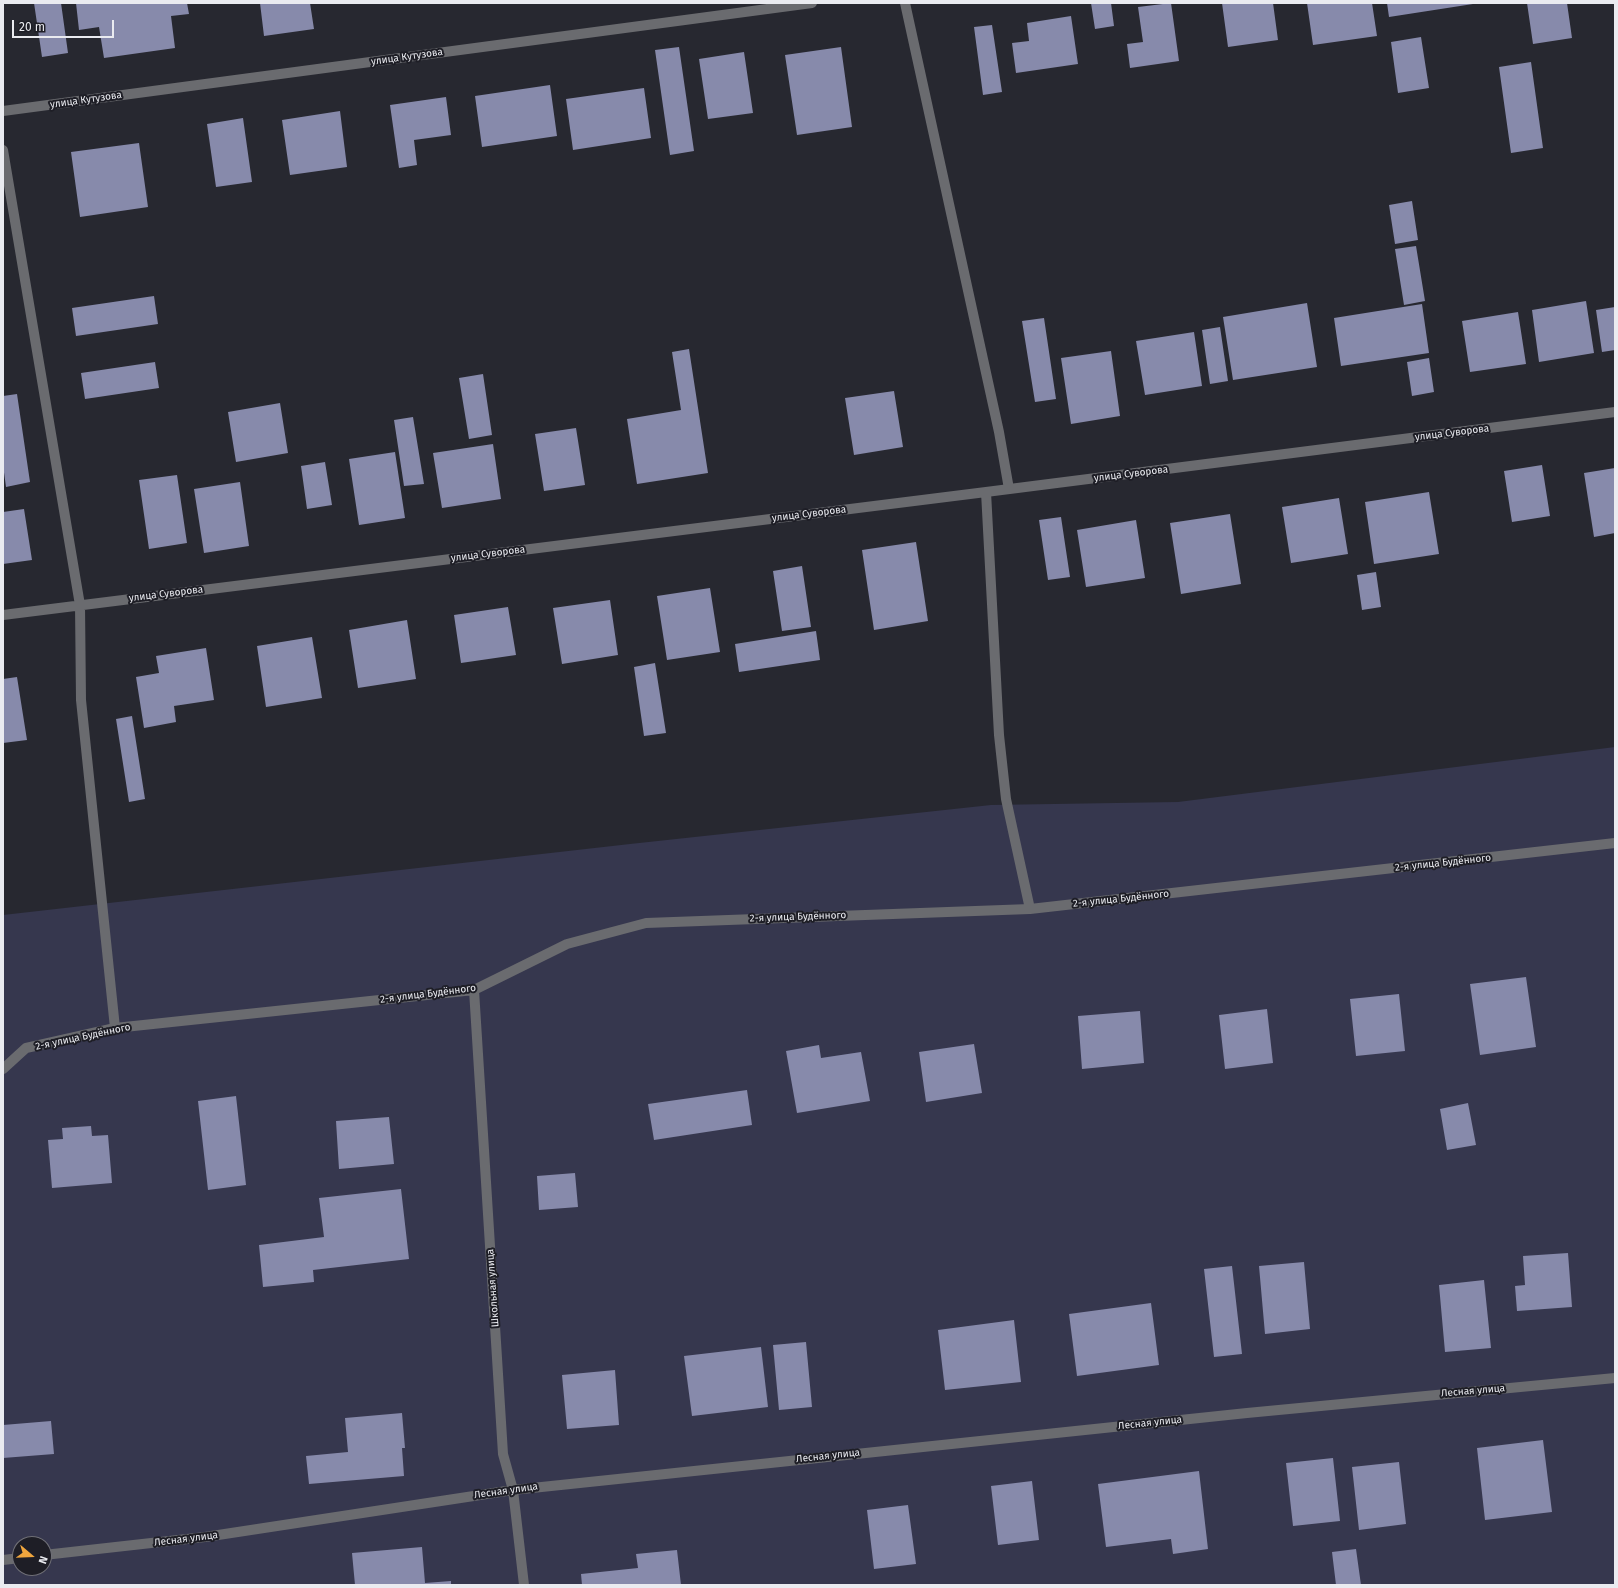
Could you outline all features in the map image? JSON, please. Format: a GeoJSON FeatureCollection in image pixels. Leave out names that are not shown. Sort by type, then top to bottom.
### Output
{"type":"FeatureCollection","features":[{"type":"Feature","properties":{"kind":"street","name":"улица Кутузова"},"geometry":{"type":"LineString","coordinates":[[3,111],[812,3]]}},
{"type":"Feature","properties":{"kind":"street"},"geometry":{"type":"LineString","coordinates":[[905,3],[999,432],[1009,489]]}},
{"type":"Feature","properties":{"kind":"street"},"geometry":{"type":"LineString","coordinates":[[3,150],[80,605],[81,700],[115,1028]]}},
{"type":"Feature","properties":{"kind":"street","name":"улица Суворова"},"geometry":{"type":"LineString","coordinates":[[3,615],[1615,412]]}},
{"type":"Feature","properties":{"kind":"street"},"geometry":{"type":"LineString","coordinates":[[986,492],[1000,742],[1006,799],[1030,909]]}},
{"type":"Feature","properties":{"kind":"street","name":"2-я улица Будённого"},"geometry":{"type":"LineString","coordinates":[[3,1069],[26,1048],[115,1028],[474,990],[567,944],[646,923],[1030,909],[1615,843]]}},
{"type":"Feature","properties":{"kind":"street","name":"Школьная улица"},"geometry":{"type":"LineString","coordinates":[[474,990],[503,1454],[513,1490],[524,1585]]}},
{"type":"Feature","properties":{"kind":"street","name":"Лесная улица"},"geometry":{"type":"LineString","coordinates":[[52,1554],[205,1537],[513,1490],[1239,1413],[1615,1378]]}},
{"type":"Feature","properties":{"kind":"shaded area"},"geometry":{"type":"Polygon","coordinates":[[[1615,747],[1615,1585],[3,1585],[3,915],[991,805],[1178,802],[1615,747]]]}},
{"type":"Feature","properties":{"kind":"building"},"geometry":{"type":"Polygon","coordinates":[[[34,3],[61,3],[68,53],[42,57],[34,3]]]}},
{"type":"Feature","properties":{"kind":"building"},"geometry":{"type":"Polygon","coordinates":[[[76,3],[187,3],[189,14],[171,16],[175,48],[104,58],[99,27],[79,30],[76,3]]]}},
{"type":"Feature","properties":{"kind":"building"},"geometry":{"type":"Polygon","coordinates":[[[260,3],[310,3],[314,29],[264,36],[260,3]]]}},
{"type":"Feature","properties":{"kind":"building"},"geometry":{"type":"Polygon","coordinates":[[[1091,3],[1111,3],[1114,26],[1095,29],[1091,3]]]}},
{"type":"Feature","properties":{"kind":"building"},"geometry":{"type":"Polygon","coordinates":[[[1171,3],[1179,61],[1130,68],[1127,44],[1143,42],[1138,7],[1171,3]]]}},
{"type":"Feature","properties":{"kind":"building"},"geometry":{"type":"Polygon","coordinates":[[[1222,3],[1273,3],[1278,40],[1228,47],[1222,3]]]}},
{"type":"Feature","properties":{"kind":"building"},"geometry":{"type":"Polygon","coordinates":[[[1307,3],[1372,3],[1377,36],[1313,45],[1307,3]]]}},
{"type":"Feature","properties":{"kind":"building"},"geometry":{"type":"Polygon","coordinates":[[[1387,3],[1473,3],[1473,4],[1389,17],[1387,3]]]}},
{"type":"Feature","properties":{"kind":"building"},"geometry":{"type":"Polygon","coordinates":[[[1527,3],[1567,3],[1572,38],[1533,44],[1527,3]]]}},
{"type":"Feature","properties":{"kind":"building"},"geometry":{"type":"Polygon","coordinates":[[[1071,16],[1078,64],[1016,73],[1012,43],[1029,41],[1027,23],[1071,16]]]}},
{"type":"Feature","properties":{"kind":"building"},"geometry":{"type":"Polygon","coordinates":[[[992,25],[1002,92],[983,95],[974,27],[992,25]]]}},
{"type":"Feature","properties":{"kind":"building"},"geometry":{"type":"Polygon","coordinates":[[[1421,37],[1429,88],[1398,93],[1391,42],[1421,37]]]}},
{"type":"Feature","properties":{"kind":"building"},"geometry":{"type":"Polygon","coordinates":[[[679,47],[694,151],[670,155],[655,50],[679,47]]]}},
{"type":"Feature","properties":{"kind":"building"},"geometry":{"type":"Polygon","coordinates":[[[841,47],[852,127],[797,135],[785,55],[841,47]]]}},
{"type":"Feature","properties":{"kind":"building"},"geometry":{"type":"Polygon","coordinates":[[[744,52],[753,113],[708,119],[699,59],[744,52]]]}},
{"type":"Feature","properties":{"kind":"building"},"geometry":{"type":"Polygon","coordinates":[[[1531,62],[1543,148],[1511,153],[1499,67],[1531,62]]]}},
{"type":"Feature","properties":{"kind":"building"},"geometry":{"type":"Polygon","coordinates":[[[550,85],[557,136],[482,147],[475,96],[550,85]]]}},
{"type":"Feature","properties":{"kind":"building"},"geometry":{"type":"Polygon","coordinates":[[[644,88],[651,138],[573,150],[566,99],[644,88]]]}},
{"type":"Feature","properties":{"kind":"building"},"geometry":{"type":"Polygon","coordinates":[[[446,97],[451,135],[414,140],[417,165],[399,168],[390,105],[446,97]]]}},
{"type":"Feature","properties":{"kind":"building"},"geometry":{"type":"Polygon","coordinates":[[[340,111],[347,167],[290,175],[282,120],[340,111]]]}},
{"type":"Feature","properties":{"kind":"building"},"geometry":{"type":"Polygon","coordinates":[[[243,118],[252,182],[216,187],[207,124],[243,118]]]}},
{"type":"Feature","properties":{"kind":"building"},"geometry":{"type":"Polygon","coordinates":[[[139,143],[148,207],[80,217],[71,152],[139,143]]]}},
{"type":"Feature","properties":{"kind":"building"},"geometry":{"type":"Polygon","coordinates":[[[1412,201],[1418,240],[1395,244],[1389,205],[1412,201]]]}},
{"type":"Feature","properties":{"kind":"building"},"geometry":{"type":"Polygon","coordinates":[[[1416,246],[1425,301],[1404,305],[1395,249],[1416,246]]]}},
{"type":"Feature","properties":{"kind":"building"},"geometry":{"type":"Polygon","coordinates":[[[154,296],[158,324],[76,336],[72,308],[154,296]]]}},
{"type":"Feature","properties":{"kind":"building"},"geometry":{"type":"Polygon","coordinates":[[[1586,301],[1594,353],[1539,362],[1532,310],[1586,301]]]}},
{"type":"Feature","properties":{"kind":"building"},"geometry":{"type":"Polygon","coordinates":[[[1307,303],[1317,367],[1233,380],[1223,317],[1307,303]]]}},
{"type":"Feature","properties":{"kind":"building"},"geometry":{"type":"Polygon","coordinates":[[[1422,304],[1429,353],[1341,366],[1334,318],[1422,304]]]}},
{"type":"Feature","properties":{"kind":"building"},"geometry":{"type":"Polygon","coordinates":[[[1615,307],[1615,350],[1602,352],[1596,310],[1615,307]]]}},
{"type":"Feature","properties":{"kind":"building"},"geometry":{"type":"Polygon","coordinates":[[[1518,312],[1526,364],[1470,372],[1462,321],[1518,312]]]}},
{"type":"Feature","properties":{"kind":"building"},"geometry":{"type":"Polygon","coordinates":[[[1044,318],[1056,399],[1035,402],[1022,321],[1044,318]]]}},
{"type":"Feature","properties":{"kind":"building"},"geometry":{"type":"Polygon","coordinates":[[[1220,327],[1228,381],[1210,384],[1202,330],[1220,327]]]}},
{"type":"Feature","properties":{"kind":"building"},"geometry":{"type":"Polygon","coordinates":[[[1194,332],[1202,386],[1145,395],[1136,341],[1194,332]]]}},
{"type":"Feature","properties":{"kind":"building"},"geometry":{"type":"Polygon","coordinates":[[[689,349],[708,473],[637,484],[627,419],[681,410],[672,352],[689,349]]]}},
{"type":"Feature","properties":{"kind":"building"},"geometry":{"type":"Polygon","coordinates":[[[1111,351],[1120,416],[1071,424],[1061,358],[1111,351]]]}},
{"type":"Feature","properties":{"kind":"building"},"geometry":{"type":"Polygon","coordinates":[[[1429,358],[1434,392],[1412,396],[1407,362],[1429,358]]]}},
{"type":"Feature","properties":{"kind":"building"},"geometry":{"type":"Polygon","coordinates":[[[155,362],[159,388],[85,399],[81,373],[155,362]]]}},
{"type":"Feature","properties":{"kind":"building"},"geometry":{"type":"Polygon","coordinates":[[[483,374],[492,435],[469,439],[459,378],[483,374]]]}},
{"type":"Feature","properties":{"kind":"building"},"geometry":{"type":"Polygon","coordinates":[[[894,391],[903,447],[854,455],[845,398],[894,391]]]}},
{"type":"Feature","properties":{"kind":"building"},"geometry":{"type":"Polygon","coordinates":[[[17,394],[30,482],[6,487],[3,465],[3,396],[17,394]]]}},
{"type":"Feature","properties":{"kind":"building"},"geometry":{"type":"Polygon","coordinates":[[[280,403],[288,453],[236,462],[228,412],[280,403]]]}},
{"type":"Feature","properties":{"kind":"building"},"geometry":{"type":"Polygon","coordinates":[[[413,417],[424,484],[404,486],[394,420],[413,417]]]}},
{"type":"Feature","properties":{"kind":"building"},"geometry":{"type":"Polygon","coordinates":[[[576,428],[585,485],[544,491],[535,434],[576,428]]]}},
{"type":"Feature","properties":{"kind":"building"},"geometry":{"type":"Polygon","coordinates":[[[493,444],[501,499],[442,508],[433,453],[493,444]]]}},
{"type":"Feature","properties":{"kind":"building"},"geometry":{"type":"Polygon","coordinates":[[[395,452],[405,518],[359,525],[349,459],[395,452]]]}},
{"type":"Feature","properties":{"kind":"building"},"geometry":{"type":"Polygon","coordinates":[[[325,462],[332,505],[307,509],[301,466],[325,462]]]}},
{"type":"Feature","properties":{"kind":"building"},"geometry":{"type":"Polygon","coordinates":[[[1542,465],[1550,516],[1512,522],[1504,471],[1542,465]]]}},
{"type":"Feature","properties":{"kind":"building"},"geometry":{"type":"Polygon","coordinates":[[[1615,468],[1615,533],[1594,537],[1584,473],[1615,468]]]}},
{"type":"Feature","properties":{"kind":"building"},"geometry":{"type":"Polygon","coordinates":[[[177,475],[187,543],[149,549],[139,480],[177,475]]]}},
{"type":"Feature","properties":{"kind":"building"},"geometry":{"type":"Polygon","coordinates":[[[240,482],[249,546],[204,553],[194,489],[240,482]]]}},
{"type":"Feature","properties":{"kind":"building"},"geometry":{"type":"Polygon","coordinates":[[[1429,492],[1439,554],[1374,564],[1365,502],[1429,492]]]}},
{"type":"Feature","properties":{"kind":"building"},"geometry":{"type":"Polygon","coordinates":[[[1339,498],[1348,554],[1291,563],[1282,507],[1339,498]]]}},
{"type":"Feature","properties":{"kind":"building"},"geometry":{"type":"Polygon","coordinates":[[[24,509],[32,560],[3,564],[3,512],[24,509]]]}},
{"type":"Feature","properties":{"kind":"building"},"geometry":{"type":"Polygon","coordinates":[[[1230,514],[1241,584],[1181,594],[1170,523],[1230,514]]]}},
{"type":"Feature","properties":{"kind":"building"},"geometry":{"type":"Polygon","coordinates":[[[1061,517],[1070,577],[1048,580],[1039,520],[1061,517]]]}},
{"type":"Feature","properties":{"kind":"building"},"geometry":{"type":"Polygon","coordinates":[[[1136,520],[1145,578],[1086,587],[1077,530],[1136,520]]]}},
{"type":"Feature","properties":{"kind":"building"},"geometry":{"type":"Polygon","coordinates":[[[916,542],[928,621],[874,630],[862,550],[916,542]]]}},
{"type":"Feature","properties":{"kind":"building"},"geometry":{"type":"Polygon","coordinates":[[[802,566],[811,627],[782,631],[773,571],[802,566]]]}},
{"type":"Feature","properties":{"kind":"building"},"geometry":{"type":"Polygon","coordinates":[[[1376,572],[1381,607],[1362,610],[1357,575],[1376,572]]]}},
{"type":"Feature","properties":{"kind":"building"},"geometry":{"type":"Polygon","coordinates":[[[710,588],[720,652],[667,660],[657,596],[710,588]]]}},
{"type":"Feature","properties":{"kind":"building"},"geometry":{"type":"Polygon","coordinates":[[[610,600],[618,655],[562,664],[553,608],[610,600]]]}},
{"type":"Feature","properties":{"kind":"building"},"geometry":{"type":"Polygon","coordinates":[[[508,607],[516,655],[461,663],[454,615],[508,607]]]}},
{"type":"Feature","properties":{"kind":"building"},"geometry":{"type":"Polygon","coordinates":[[[407,620],[416,679],[358,688],[349,630],[407,620]]]}},
{"type":"Feature","properties":{"kind":"building"},"geometry":{"type":"Polygon","coordinates":[[[816,631],[820,660],[739,672],[735,644],[816,631]]]}},
{"type":"Feature","properties":{"kind":"building"},"geometry":{"type":"Polygon","coordinates":[[[312,637],[322,698],[266,707],[257,646],[312,637]]]}},
{"type":"Feature","properties":{"kind":"building"},"geometry":{"type":"Polygon","coordinates":[[[206,648],[214,700],[174,706],[176,722],[144,728],[136,677],[159,673],[156,656],[206,648]]]}},
{"type":"Feature","properties":{"kind":"building"},"geometry":{"type":"Polygon","coordinates":[[[655,663],[666,733],[644,736],[634,667],[655,663]]]}},
{"type":"Feature","properties":{"kind":"building"},"geometry":{"type":"Polygon","coordinates":[[[17,677],[27,740],[3,743],[3,679],[17,677]]]}},
{"type":"Feature","properties":{"kind":"building"},"geometry":{"type":"Polygon","coordinates":[[[132,716],[145,799],[129,802],[116,719],[132,716]]]}},
{"type":"Feature","properties":{"kind":"building"},"geometry":{"type":"Polygon","coordinates":[[[1526,977],[1536,1047],[1480,1055],[1470,984],[1526,977]]]}},
{"type":"Feature","properties":{"kind":"building"},"geometry":{"type":"Polygon","coordinates":[[[1399,994],[1405,1051],[1356,1056],[1350,999],[1399,994]]]}},
{"type":"Feature","properties":{"kind":"building"},"geometry":{"type":"Polygon","coordinates":[[[1267,1009],[1273,1063],[1225,1069],[1219,1015],[1267,1009]]]}},
{"type":"Feature","properties":{"kind":"building"},"geometry":{"type":"Polygon","coordinates":[[[1140,1011],[1144,1063],[1082,1069],[1078,1016],[1140,1011]]]}},
{"type":"Feature","properties":{"kind":"building"},"geometry":{"type":"Polygon","coordinates":[[[974,1044],[982,1093],[926,1102],[919,1052],[974,1044]]]}},
{"type":"Feature","properties":{"kind":"building"},"geometry":{"type":"Polygon","coordinates":[[[819,1045],[821,1058],[861,1052],[870,1101],[797,1113],[786,1051],[819,1045]]]}},
{"type":"Feature","properties":{"kind":"building"},"geometry":{"type":"Polygon","coordinates":[[[747,1090],[752,1125],[654,1140],[648,1104],[747,1090]]]}},
{"type":"Feature","properties":{"kind":"building"},"geometry":{"type":"Polygon","coordinates":[[[236,1096],[246,1185],[208,1190],[198,1101],[236,1096]]]}},
{"type":"Feature","properties":{"kind":"building"},"geometry":{"type":"Polygon","coordinates":[[[1468,1103],[1476,1145],[1447,1150],[1440,1109],[1468,1103]]]}},
{"type":"Feature","properties":{"kind":"building"},"geometry":{"type":"Polygon","coordinates":[[[389,1117],[394,1164],[339,1169],[336,1121],[389,1117]]]}},
{"type":"Feature","properties":{"kind":"building"},"geometry":{"type":"Polygon","coordinates":[[[91,1126],[92,1136],[108,1135],[112,1183],[52,1188],[48,1140],[63,1139],[62,1128],[91,1126]]]}},
{"type":"Feature","properties":{"kind":"building"},"geometry":{"type":"Polygon","coordinates":[[[575,1173],[578,1207],[539,1210],[537,1176],[575,1173]]]}},
{"type":"Feature","properties":{"kind":"building"},"geometry":{"type":"Polygon","coordinates":[[[401,1189],[409,1259],[313,1270],[314,1282],[263,1287],[259,1245],[324,1237],[319,1198],[401,1189]]]}},
{"type":"Feature","properties":{"kind":"building"},"geometry":{"type":"Polygon","coordinates":[[[1568,1253],[1572,1307],[1517,1311],[1515,1286],[1525,1285],[1523,1256],[1568,1253]]]}},
{"type":"Feature","properties":{"kind":"building"},"geometry":{"type":"Polygon","coordinates":[[[1304,1262],[1310,1329],[1265,1334],[1259,1266],[1304,1262]]]}},
{"type":"Feature","properties":{"kind":"building"},"geometry":{"type":"Polygon","coordinates":[[[1232,1266],[1242,1354],[1214,1357],[1204,1269],[1232,1266]]]}},
{"type":"Feature","properties":{"kind":"building"},"geometry":{"type":"Polygon","coordinates":[[[1484,1280],[1491,1348],[1445,1352],[1439,1285],[1484,1280]]]}},
{"type":"Feature","properties":{"kind":"building"},"geometry":{"type":"Polygon","coordinates":[[[1151,1303],[1159,1365],[1077,1376],[1069,1314],[1151,1303]]]}},
{"type":"Feature","properties":{"kind":"building"},"geometry":{"type":"Polygon","coordinates":[[[1014,1320],[1021,1382],[945,1390],[938,1330],[1014,1320]]]}},
{"type":"Feature","properties":{"kind":"building"},"geometry":{"type":"Polygon","coordinates":[[[806,1342],[812,1407],[779,1410],[773,1345],[806,1342]]]}},
{"type":"Feature","properties":{"kind":"building"},"geometry":{"type":"Polygon","coordinates":[[[761,1347],[768,1407],[692,1416],[684,1356],[761,1347]]]}},
{"type":"Feature","properties":{"kind":"building"},"geometry":{"type":"Polygon","coordinates":[[[615,1370],[619,1425],[567,1429],[562,1375],[615,1370]]]}},
{"type":"Feature","properties":{"kind":"building"},"geometry":{"type":"Polygon","coordinates":[[[402,1413],[405,1448],[402,1448],[404,1476],[309,1484],[306,1456],[348,1452],[345,1418],[402,1413]]]}},
{"type":"Feature","properties":{"kind":"building"},"geometry":{"type":"Polygon","coordinates":[[[51,1421],[54,1454],[3,1458],[3,1425],[51,1421]]]}},
{"type":"Feature","properties":{"kind":"building"},"geometry":{"type":"Polygon","coordinates":[[[1543,1440],[1552,1512],[1485,1520],[1477,1448],[1543,1440]]]}},
{"type":"Feature","properties":{"kind":"building"},"geometry":{"type":"Polygon","coordinates":[[[1333,1458],[1340,1521],[1293,1526],[1286,1463],[1333,1458]]]}},
{"type":"Feature","properties":{"kind":"building"},"geometry":{"type":"Polygon","coordinates":[[[1399,1462],[1406,1524],[1359,1530],[1352,1467],[1399,1462]]]}},
{"type":"Feature","properties":{"kind":"building"},"geometry":{"type":"Polygon","coordinates":[[[1199,1471],[1208,1549],[1173,1554],[1171,1539],[1106,1547],[1098,1484],[1199,1471]]]}},
{"type":"Feature","properties":{"kind":"building"},"geometry":{"type":"Polygon","coordinates":[[[1032,1481],[1039,1540],[998,1545],[991,1486],[1032,1481]]]}},
{"type":"Feature","properties":{"kind":"building"},"geometry":{"type":"Polygon","coordinates":[[[908,1505],[916,1564],[874,1569],[867,1510],[908,1505]]]}},
{"type":"Feature","properties":{"kind":"building"},"geometry":{"type":"Polygon","coordinates":[[[422,1547],[425,1583],[451,1581],[451,1585],[355,1585],[352,1553],[422,1547]]]}},
{"type":"Feature","properties":{"kind":"building"},"geometry":{"type":"Polygon","coordinates":[[[1356,1549],[1361,1585],[1336,1585],[1332,1552],[1356,1549]]]}},
{"type":"Feature","properties":{"kind":"building"},"geometry":{"type":"Polygon","coordinates":[[[677,1550],[681,1585],[582,1585],[581,1574],[638,1568],[636,1554],[677,1550]]]}}]}
